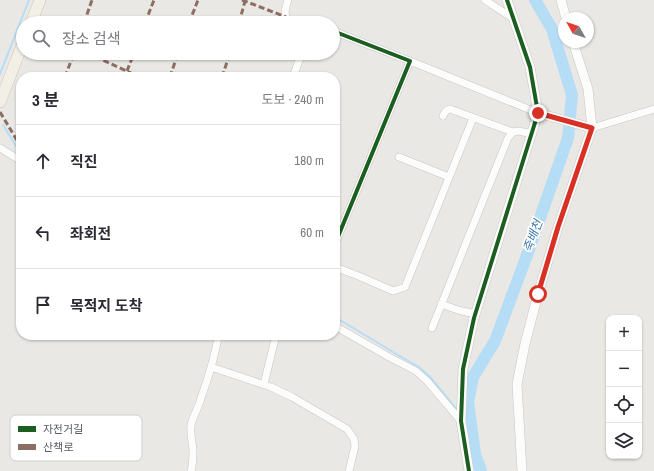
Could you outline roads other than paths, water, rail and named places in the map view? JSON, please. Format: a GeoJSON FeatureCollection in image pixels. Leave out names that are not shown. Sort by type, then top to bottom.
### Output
{"type":"FeatureCollection","features":[{"type":"Feature","properties":{"kind":"main road"},"geometry":{"type":"LineString","coordinates":[[34,16],[40,0]]}},
{"type":"Feature","properties":{"kind":"main road"},"geometry":{"type":"LineString","coordinates":[[0,102],[16,60]]}},
{"type":"Feature","properties":{"kind":"street"},"geometry":{"type":"LineString","coordinates":[[286,16],[284,11],[288,0]]}},
{"type":"Feature","properties":{"kind":"street"},"geometry":{"type":"LineString","coordinates":[[485,0],[514,19]]}},
{"type":"Feature","properties":{"kind":"street"},"geometry":{"type":"LineString","coordinates":[[468,471],[461,420],[463,369],[475,314],[538,113],[530,67],[508,0]]}},
{"type":"Feature","properties":{"kind":"street"},"geometry":{"type":"LineString","coordinates":[[561,0],[564,12]]}},
{"type":"Feature","properties":{"kind":"street"},"geometry":{"type":"LineString","coordinates":[[340,34],[538,113],[592,128],[654,109]]}},
{"type":"Feature","properties":{"kind":"street"},"geometry":{"type":"LineString","coordinates":[[522,471],[516,384],[538,294],[558,227],[592,128],[588,88],[575,48]]}},
{"type":"Feature","properties":{"kind":"street"},"geometry":{"type":"LineString","coordinates":[[295,72],[299,60]]}},
{"type":"Feature","properties":{"kind":"street"},"geometry":{"type":"LineString","coordinates":[[340,232],[410,61]]}},
{"type":"Feature","properties":{"kind":"street"},"geometry":{"type":"LineString","coordinates":[[444,116],[444,112],[450,109],[513,132],[520,131],[532,134]]}},
{"type":"Feature","properties":{"kind":"street"},"geometry":{"type":"LineString","coordinates":[[340,269],[393,291],[406,287],[473,118]]}},
{"type":"Feature","properties":{"kind":"street"},"geometry":{"type":"LineString","coordinates":[[432,328],[508,138],[513,132]]}},
{"type":"Feature","properties":{"kind":"street"},"geometry":{"type":"LineString","coordinates":[[0,148],[16,158]]}},
{"type":"Feature","properties":{"kind":"street"},"geometry":{"type":"LineString","coordinates":[[398,157],[449,177]]}},
{"type":"Feature","properties":{"kind":"street"},"geometry":{"type":"LineString","coordinates":[[441,304],[475,314]]}},
{"type":"Feature","properties":{"kind":"street"},"geometry":{"type":"LineString","coordinates":[[340,329],[416,371],[428,381],[461,420]]}},
{"type":"Feature","properties":{"kind":"street"},"geometry":{"type":"LineString","coordinates":[[191,471],[193,460],[193,449],[190,437],[192,423],[201,400],[218,340]]}},
{"type":"Feature","properties":{"kind":"street"},"geometry":{"type":"LineString","coordinates":[[264,384],[275,340]]}},
{"type":"Feature","properties":{"kind":"street"},"geometry":{"type":"LineString","coordinates":[[211,367],[271,387],[292,397],[347,429],[354,439],[355,446],[348,471]]}},
{"type":"Feature","properties":{"kind":"waterway"},"geometry":{"type":"LineString","coordinates":[[23,16],[29,0]]}},
{"type":"Feature","properties":{"kind":"waterway","name":"죽배천"},"geometry":{"type":"LineString","coordinates":[[481,471],[475,454],[468,402],[473,377],[495,341],[568,138],[572,95],[552,29],[535,0]]}},
{"type":"Feature","properties":{"kind":"waterway"},"geometry":{"type":"LineString","coordinates":[[0,74],[16,33]]}},
{"type":"Feature","properties":{"kind":"waterway"},"geometry":{"type":"LineString","coordinates":[[3,125],[16,146]]}},
{"type":"Feature","properties":{"kind":"waterway"},"geometry":{"type":"LineString","coordinates":[[340,320],[419,367],[430,377],[458,411]]}},
{"type":"Feature","properties":{"kind":"waterway","name":"죽배천"},"geometry":{"type":"LineString","coordinates":[[464,419],[471,428]]}}]}
